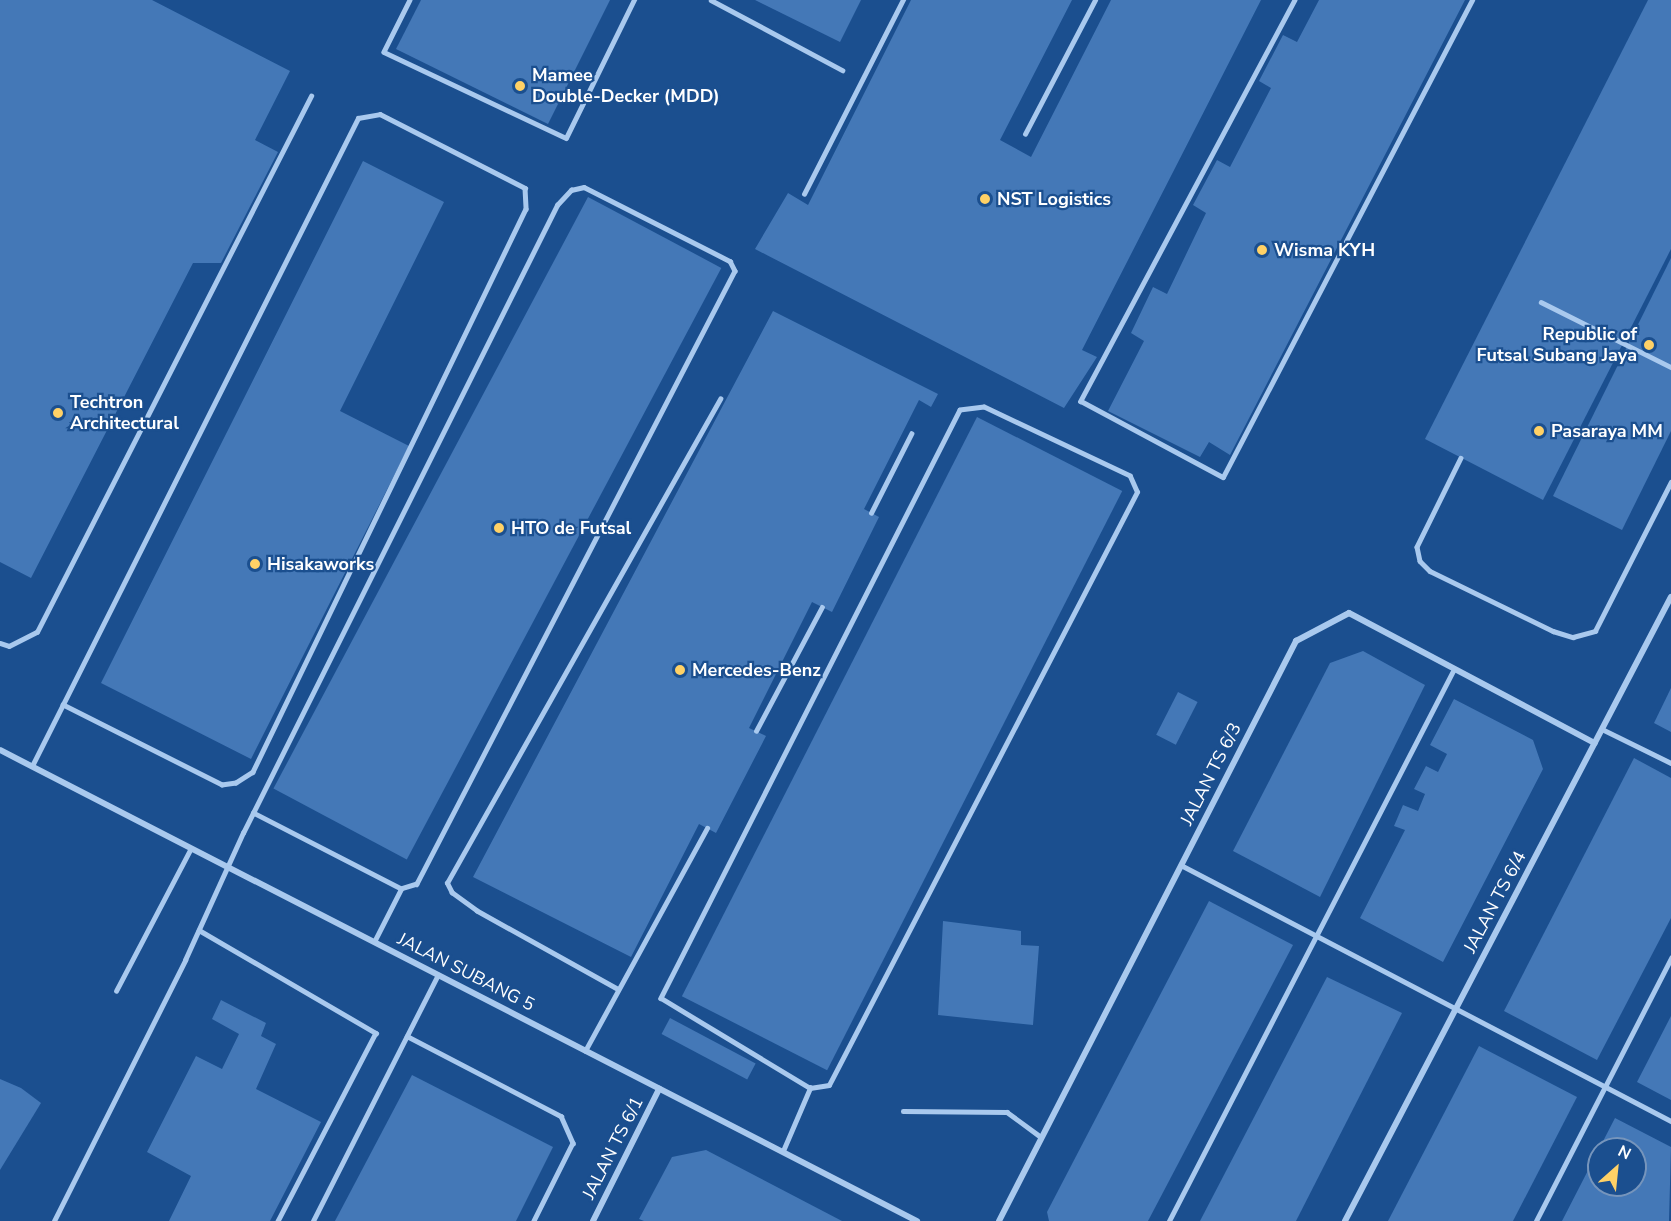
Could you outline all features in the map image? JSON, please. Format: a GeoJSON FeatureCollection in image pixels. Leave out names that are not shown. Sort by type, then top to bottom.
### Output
{"type":"FeatureCollection","features":[{"type":"Feature","properties":{"kind":"street","name":"JALAN TS 6/4"},"geometry":{"type":"LineString","coordinates":[[1345,1221],[1671,597]]}},
{"type":"Feature","properties":{"kind":"street","name":"JALAN TS 6/3"},"geometry":{"type":"LineString","coordinates":[[999,1221],[1296,641],[1349,613],[1595,742]]}},
{"type":"Feature","properties":{"kind":"street","name":"JALAN SUBANG 5"},"geometry":{"type":"LineString","coordinates":[[0,750],[917,1221]]}},
{"type":"Feature","properties":{"kind":"street","name":"JALAN TS 6/1"},"geometry":{"type":"LineString","coordinates":[[593,1221],[659,1089]]}},
{"type":"Feature","properties":{"kind":"lane"},"geometry":{"type":"LineString","coordinates":[[410,0],[384,52],[566,138],[634,0]]}},
{"type":"Feature","properties":{"kind":"lane"},"geometry":{"type":"LineString","coordinates":[[711,0],[842,70]]}},
{"type":"Feature","properties":{"kind":"lane"},"geometry":{"type":"LineString","coordinates":[[804,194],[903,0]]}},
{"type":"Feature","properties":{"kind":"lane"},"geometry":{"type":"LineString","coordinates":[[1025,134],[1095,0]]}},
{"type":"Feature","properties":{"kind":"lane"},"geometry":{"type":"LineString","coordinates":[[1295,0],[1081,401],[1223,477],[1472,0]]}},
{"type":"Feature","properties":{"kind":"lane"},"geometry":{"type":"LineString","coordinates":[[0,643],[9,646],[37,632],[311,96]]}},
{"type":"Feature","properties":{"kind":"lane"},"geometry":{"type":"LineString","coordinates":[[32,766],[358,118],[380,114],[525,188],[526,209],[253,772],[236,783],[222,785],[63,705]]}},
{"type":"Feature","properties":{"kind":"lane"},"geometry":{"type":"LineString","coordinates":[[54,1221],[199,930],[226,866],[556,206],[571,190],[584,187],[730,261],[735,271],[417,884],[402,889],[374,942]]}},
{"type":"Feature","properties":{"kind":"lane"},"geometry":{"type":"LineString","coordinates":[[1541,302],[1671,367]]}},
{"type":"Feature","properties":{"kind":"lane"},"geometry":{"type":"LineString","coordinates":[[617,989],[477,911],[452,893],[447,883],[720,399]]}},
{"type":"Feature","properties":{"kind":"lane"},"geometry":{"type":"LineString","coordinates":[[984,408],[1130,476],[1137,492],[829,1085],[810,1088],[661,998],[960,410],[984,408]]}},
{"type":"Feature","properties":{"kind":"lane"},"geometry":{"type":"LineString","coordinates":[[871,513],[911,434]]}},
{"type":"Feature","properties":{"kind":"lane"},"geometry":{"type":"LineString","coordinates":[[1461,458],[1417,547],[1419,561],[1430,571],[1532,621],[1574,637],[1595,631],[1671,482]]}},
{"type":"Feature","properties":{"kind":"lane"},"geometry":{"type":"LineString","coordinates":[[756,731],[822,607]]}},
{"type":"Feature","properties":{"kind":"lane"},"geometry":{"type":"LineString","coordinates":[[1168,1221],[1454,669]]}},
{"type":"Feature","properties":{"kind":"lane"},"geometry":{"type":"LineString","coordinates":[[1602,729],[1671,763]]}},
{"type":"Feature","properties":{"kind":"lane"},"geometry":{"type":"LineString","coordinates":[[253,813],[402,889]]}},
{"type":"Feature","properties":{"kind":"lane"},"geometry":{"type":"LineString","coordinates":[[585,1051],[707,828]]}},
{"type":"Feature","properties":{"kind":"lane"},"geometry":{"type":"LineString","coordinates":[[116,991],[191,848]]}},
{"type":"Feature","properties":{"kind":"lane"},"geometry":{"type":"LineString","coordinates":[[1181,865],[1671,1121]]}},
{"type":"Feature","properties":{"kind":"lane"},"geometry":{"type":"LineString","coordinates":[[199,930],[376,1033],[278,1221]]}},
{"type":"Feature","properties":{"kind":"lane"},"geometry":{"type":"LineString","coordinates":[[1536,1221],[1671,958]]}},
{"type":"Feature","properties":{"kind":"lane"},"geometry":{"type":"LineString","coordinates":[[313,1221],[438,975]]}},
{"type":"Feature","properties":{"kind":"lane"},"geometry":{"type":"LineString","coordinates":[[407,1036],[561,1116],[573,1143],[534,1221]]}},
{"type":"Feature","properties":{"kind":"lane"},"geometry":{"type":"LineString","coordinates":[[783,1151],[810,1088]]}},
{"type":"Feature","properties":{"kind":"lane"},"geometry":{"type":"LineString","coordinates":[[903,1111],[1007,1112],[1041,1137]]}},
{"type":"Feature","properties":{"kind":"building","name":"Techtron Architectural"},"geometry":{"type":"Polygon","coordinates":[[[0,0],[152,0],[290,71],[255,140],[278,152],[221,263],[193,263],[31,578],[0,562],[0,0]]]}},
{"type":"Feature","properties":{"kind":"building","name":"Mamee Double-Decker (MDD)"},"geometry":{"type":"Polygon","coordinates":[[[421,0],[610,0],[548,124],[396,49],[421,0]]]}},
{"type":"Feature","properties":{"kind":"building"},"geometry":{"type":"Polygon","coordinates":[[[755,0],[861,0],[840,42],[755,0]]]}},
{"type":"Feature","properties":{"kind":"building","name":"NST Logistics"},"geometry":{"type":"Polygon","coordinates":[[[911,0],[1072,0],[1000,140],[1031,157],[1111,0],[1261,0],[1082,350],[1097,357],[1064,408],[755,249],[788,193],[808,205],[911,0]]]}},
{"type":"Feature","properties":{"kind":"building","name":"Wisma KYH"},"geometry":{"type":"Polygon","coordinates":[[[1319,0],[1465,0],[1230,455],[1209,442],[1200,457],[1108,411],[1144,341],[1131,333],[1153,287],[1167,294],[1206,213],[1193,205],[1217,160],[1230,167],[1271,88],[1259,81],[1283,35],[1297,42],[1319,0]]]}},
{"type":"Feature","properties":{"kind":"building"},"geometry":{"type":"Polygon","coordinates":[[[1648,0],[1671,0],[1671,249],[1543,500],[1425,439],[1648,0]]]}},
{"type":"Feature","properties":{"kind":"building","name":"Hisakaworks"},"geometry":{"type":"Polygon","coordinates":[[[363,161],[444,202],[340,411],[409,446],[251,759],[101,683],[363,161]]]}},
{"type":"Feature","properties":{"kind":"building","name":"HTO de Futsal"},"geometry":{"type":"Polygon","coordinates":[[[588,197],[721,268],[407,859],[273,789],[588,197]]]}},
{"type":"Feature","properties":{"kind":"building","name":"Republic of Futsal Subang Jaya"},"geometry":{"type":"Polygon","coordinates":[[[1671,258],[1671,431],[1622,530],[1553,496],[1671,258]]]}},
{"type":"Feature","properties":{"kind":"building","name":"Mercedes-Benz"},"geometry":{"type":"Polygon","coordinates":[[[773,311],[938,394],[931,407],[919,400],[864,509],[879,517],[832,612],[812,602],[749,728],[766,736],[716,833],[699,824],[631,957],[473,877],[773,311]]]}},
{"type":"Feature","properties":{"kind":"building"},"geometry":{"type":"Polygon","coordinates":[[[977,417],[1122,491],[827,1070],[682,996],[977,417]]]}},
{"type":"Feature","properties":{"kind":"building"},"geometry":{"type":"Polygon","coordinates":[[[1363,651],[1425,685],[1320,897],[1233,851],[1330,663],[1363,651]]]}},
{"type":"Feature","properties":{"kind":"building"},"geometry":{"type":"Polygon","coordinates":[[[1671,688],[1671,732],[1654,723],[1671,688]]]}},
{"type":"Feature","properties":{"kind":"building"},"geometry":{"type":"Polygon","coordinates":[[[1178,692],[1198,702],[1176,745],[1156,735],[1178,692]]]}},
{"type":"Feature","properties":{"kind":"building"},"geometry":{"type":"Polygon","coordinates":[[[1454,699],[1533,740],[1543,769],[1443,962],[1360,918],[1405,830],[1394,826],[1403,805],[1418,811],[1425,794],[1414,789],[1426,766],[1438,772],[1447,754],[1430,745],[1454,699]]]}},
{"type":"Feature","properties":{"kind":"building"},"geometry":{"type":"Polygon","coordinates":[[[1634,758],[1671,778],[1671,918],[1597,1060],[1504,1011],[1634,758]]]}},
{"type":"Feature","properties":{"kind":"building"},"geometry":{"type":"Polygon","coordinates":[[[1209,901],[1293,945],[1148,1221],[1049,1221],[1047,1212],[1209,901]]]}},
{"type":"Feature","properties":{"kind":"building"},"geometry":{"type":"Polygon","coordinates":[[[943,921],[1021,931],[1021,945],[1039,946],[1033,1025],[938,1015],[943,921]]]}},
{"type":"Feature","properties":{"kind":"building"},"geometry":{"type":"Polygon","coordinates":[[[1327,977],[1402,1013],[1296,1221],[1200,1221],[1327,977]]]}},
{"type":"Feature","properties":{"kind":"building"},"geometry":{"type":"Polygon","coordinates":[[[221,1000],[266,1023],[261,1036],[276,1044],[256,1089],[321,1122],[270,1221],[169,1221],[191,1176],[147,1152],[196,1056],[222,1069],[239,1034],[212,1019],[221,1000]]]}},
{"type":"Feature","properties":{"kind":"building"},"geometry":{"type":"Polygon","coordinates":[[[1671,1016],[1671,1100],[1637,1082],[1671,1016]]]}},
{"type":"Feature","properties":{"kind":"building"},"geometry":{"type":"Polygon","coordinates":[[[670,1018],[756,1064],[747,1079],[662,1034],[670,1018]]]}},
{"type":"Feature","properties":{"kind":"building"},"geometry":{"type":"Polygon","coordinates":[[[1479,1046],[1577,1097],[1513,1221],[1388,1221],[1479,1046]]]}},
{"type":"Feature","properties":{"kind":"building"},"geometry":{"type":"Polygon","coordinates":[[[412,1075],[553,1147],[516,1221],[335,1221],[412,1075]]]}},
{"type":"Feature","properties":{"kind":"building"},"geometry":{"type":"Polygon","coordinates":[[[0,1079],[21,1088],[41,1103],[0,1170],[0,1079]]]}},
{"type":"Feature","properties":{"kind":"building"},"geometry":{"type":"Polygon","coordinates":[[[1615,1118],[1671,1147],[1669,1221],[1562,1221],[1587,1172],[1587,1197],[1647,1197],[1647,1137],[1605,1137],[1615,1118]]]}},
{"type":"Feature","properties":{"kind":"building"},"geometry":{"type":"Polygon","coordinates":[[[706,1150],[842,1221],[644,1221],[639,1219],[672,1157],[706,1150]]]}},
{"type":"Feature","properties":{"kind":"place","name":"Mamee Double-Decker (MDD)"},"geometry":{"type":"Point","coordinates":[520,86]}},
{"type":"Feature","properties":{"kind":"place","name":"NST Logistics"},"geometry":{"type":"Point","coordinates":[985,199]}},
{"type":"Feature","properties":{"kind":"place","name":"Wisma KYH"},"geometry":{"type":"Point","coordinates":[1262,250]}},
{"type":"Feature","properties":{"kind":"place","name":"Republic of Futsal Subang Jaya"},"geometry":{"type":"Point","coordinates":[1649,345]}},
{"type":"Feature","properties":{"kind":"place","name":"Techtron Architectural"},"geometry":{"type":"Point","coordinates":[58,413]}},
{"type":"Feature","properties":{"kind":"place","name":"Pasaraya MM"},"geometry":{"type":"Point","coordinates":[1539,431]}},
{"type":"Feature","properties":{"kind":"place","name":"HTO de Futsal"},"geometry":{"type":"Point","coordinates":[499,528]}},
{"type":"Feature","properties":{"kind":"place","name":"Hisakaworks"},"geometry":{"type":"Point","coordinates":[255,564]}},
{"type":"Feature","properties":{"kind":"place","name":"Mercedes-Benz"},"geometry":{"type":"Point","coordinates":[680,670]}}]}
